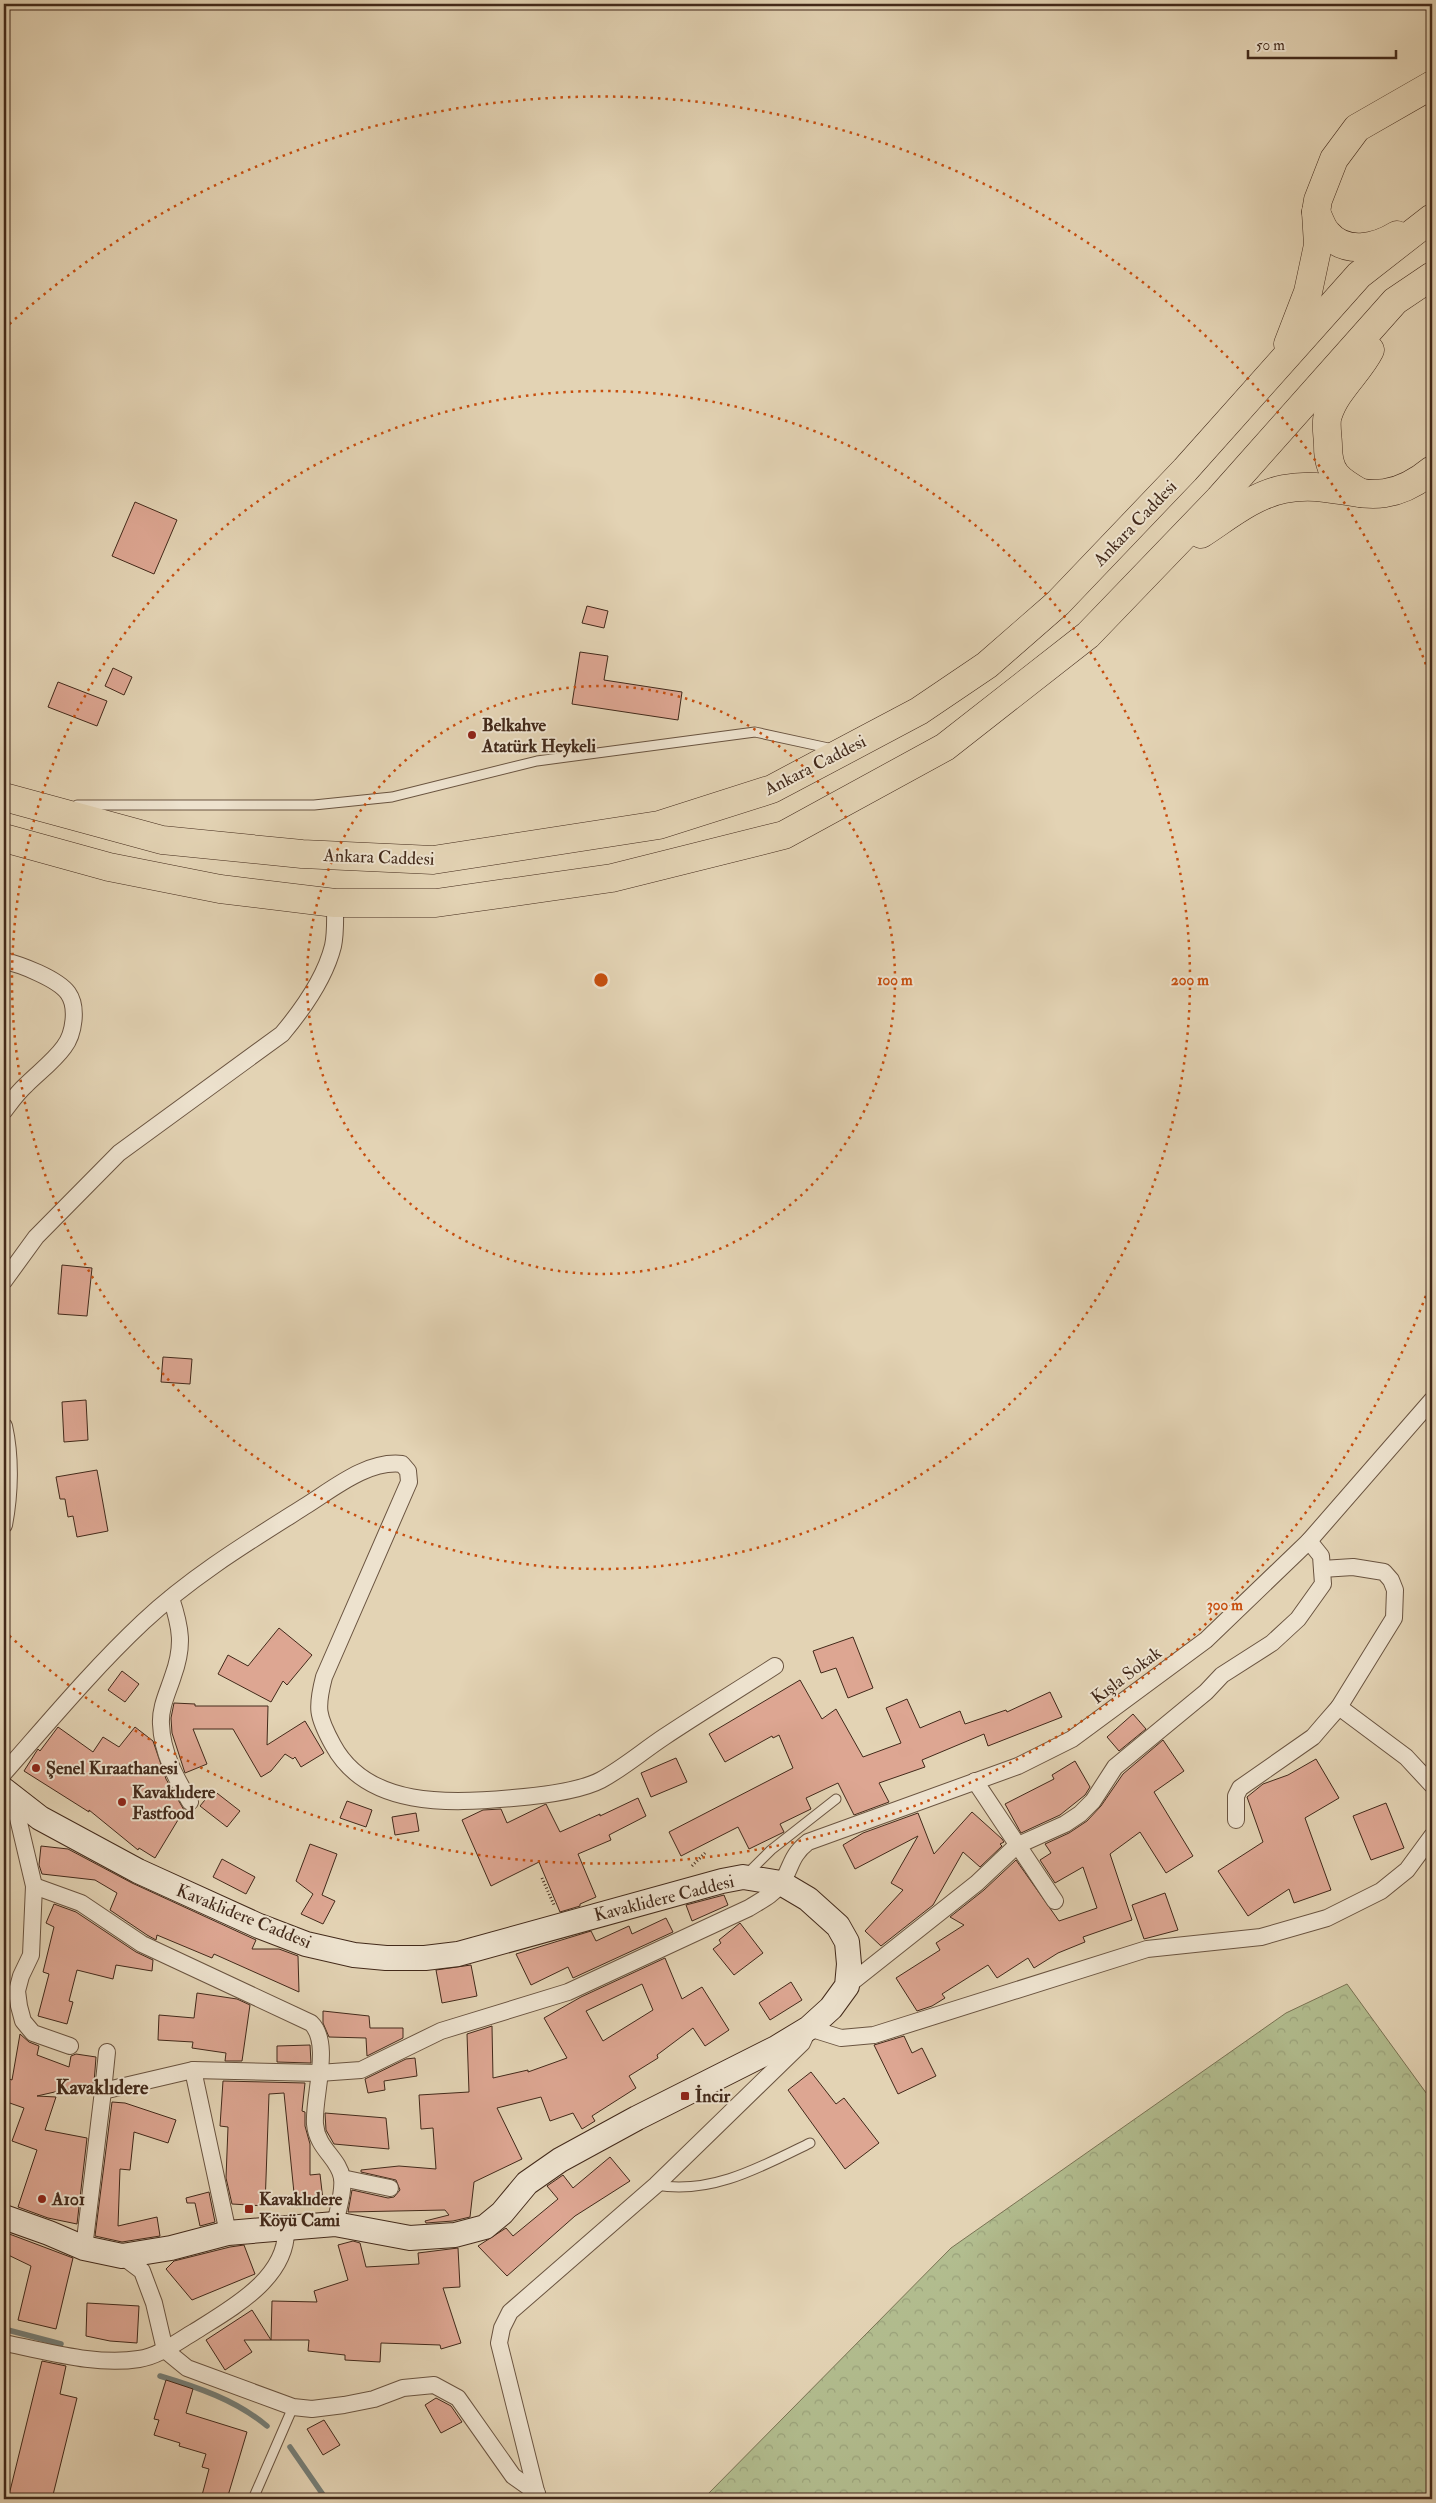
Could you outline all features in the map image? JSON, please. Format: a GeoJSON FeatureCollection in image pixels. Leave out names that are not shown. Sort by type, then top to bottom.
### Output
{"type":"FeatureCollection","features":[{"type":"Feature","properties":{"kind":"highway"},"geometry":{"type":"LineString","coordinates":[[1277,367],[1295,329],[1308,292],[1318,245],[1316,212],[1318,200],[1334,159],[1357,128],[1432,84]]}},
{"type":"Feature","properties":{"kind":"highway"},"geometry":{"type":"LineString","coordinates":[[1316,212],[1327,234],[1346,246],[1363,249],[1389,240],[1432,213]]}},
{"type":"Feature","properties":{"kind":"highway","name":"Ankara Caddesi"},"geometry":{"type":"LineString","coordinates":[[4,798],[162,840],[302,854],[433,860],[659,825],[772,789],[919,711],[987,665],[1058,603],[1185,470],[1359,275],[1432,218]]}},
{"type":"Feature","properties":{"kind":"highway"},"geometry":{"type":"LineString","coordinates":[[4,838],[109,867],[220,889],[335,903],[436,903],[612,878],[784,835],[945,747],[1088,635],[1219,499],[1395,301],[1432,276]]}},
{"type":"Feature","properties":{"kind":"highway"},"geometry":{"type":"LineString","coordinates":[[1364,495],[1341,482],[1328,464],[1328,416],[1339,394],[1363,364],[1395,301]]}},
{"type":"Feature","properties":{"kind":"highway"},"geometry":{"type":"LineString","coordinates":[[1156,564],[1259,497],[1284,488],[1322,487],[1364,495],[1390,493],[1410,487],[1432,470]]}},
{"type":"Feature","properties":{"kind":"street"},"geometry":{"type":"LineString","coordinates":[[4,1280],[36,1237],[119,1153],[282,1034],[301,1012],[316,987],[333,947],[335,903]]}},
{"type":"Feature","properties":{"kind":"street"},"geometry":{"type":"LineString","coordinates":[[4,961],[18,963],[42,974],[68,993],[74,1010],[73,1026],[65,1047],[23,1087],[4,1111]]}},
{"type":"Feature","properties":{"kind":"street","name":"Kışla Sokak"},"geometry":{"type":"LineString","coordinates":[[781,1883],[796,1851],[808,1842],[1018,1766],[1080,1734],[1206,1640],[1309,1541],[1432,1400]]}},
{"type":"Feature","properties":{"kind":"street"},"geometry":{"type":"LineString","coordinates":[[4,1426],[8,1469],[7,1508],[4,1525]]}},
{"type":"Feature","properties":{"kind":"street"},"geometry":{"type":"LineString","coordinates":[[4,1773],[116,1649],[171,1598],[230,1554],[339,1485],[379,1465],[390,1463],[402,1464],[408,1471],[409,1482],[324,1677],[317,1702],[322,1726],[340,1758],[359,1778],[387,1792],[426,1800],[484,1801],[547,1795],[600,1781],[664,1737],[776,1666]]}},
{"type":"Feature","properties":{"kind":"street"},"geometry":{"type":"LineString","coordinates":[[847,1986],[977,1883],[1016,1846],[1065,1824],[1080,1814],[1093,1801],[1115,1767],[1206,1692],[1222,1675],[1272,1643],[1298,1618],[1323,1584],[1321,1556],[1309,1541]]}},
{"type":"Feature","properties":{"kind":"street"},"geometry":{"type":"LineString","coordinates":[[1236,1820],[1236,1796],[1240,1788],[1313,1736],[1339,1707],[1394,1618],[1395,1590],[1391,1580],[1384,1572],[1353,1567],[1322,1568]]}},
{"type":"Feature","properties":{"kind":"street"},"geometry":{"type":"LineString","coordinates":[[171,1598],[180,1626],[180,1652],[164,1698],[161,1722],[164,1744],[174,1774],[190,1802]]}},
{"type":"Feature","properties":{"kind":"street"},"geometry":{"type":"LineString","coordinates":[[1339,1707],[1406,1757],[1432,1785]]}},
{"type":"Feature","properties":{"kind":"street"},"geometry":{"type":"LineString","coordinates":[[975,1781],[1016,1846],[1055,1901]]}},
{"type":"Feature","properties":{"kind":"street"},"geometry":{"type":"LineString","coordinates":[[9,1794],[34,1886],[31,1955],[21,1976],[17,1991],[23,2020],[33,2033],[70,2046]]}},
{"type":"Feature","properties":{"kind":"street","name":"Kavaklidere Caddesi"},"geometry":{"type":"LineString","coordinates":[[4,2217],[84,2248],[122,2256],[171,2248],[228,2233],[286,2230],[335,2224],[410,2238],[456,2235],[485,2228],[502,2213],[527,2183],[560,2160],[637,2118],[776,2048],[809,2028],[831,2008],[847,1986],[850,1964],[847,1942],[838,1926],[808,1899],[781,1883],[743,1877],[722,1881],[458,1954],[425,1958],[370,1956],[306,1944],[259,1926],[138,1871],[40,1818],[9,1794]]}},
{"type":"Feature","properties":{"kind":"street"},"geometry":{"type":"LineString","coordinates":[[538,2496],[499,2344],[502,2328],[510,2312],[656,2185],[802,2043],[809,2028],[841,2038],[874,2035],[1147,1949],[1262,1937],[1326,1918],[1381,1891],[1407,1870],[1432,1836]]}},
{"type":"Feature","properties":{"kind":"street"},"geometry":{"type":"LineString","coordinates":[[103,2091],[193,2070],[319,2073],[361,2070],[441,2031],[568,1992],[750,1908],[774,1892],[781,1883]]}},
{"type":"Feature","properties":{"kind":"street"},"geometry":{"type":"LineString","coordinates":[[34,1886],[82,1902],[142,1944],[311,2023],[320,2035],[315,2122],[318,2138],[324,2150],[335,2162],[342,2178],[335,2224]]}},
{"type":"Feature","properties":{"kind":"street"},"geometry":{"type":"LineString","coordinates":[[4,1980],[21,1976]]}},
{"type":"Feature","properties":{"kind":"street"},"geometry":{"type":"LineString","coordinates":[[84,2248],[107,2052]]}},
{"type":"Feature","properties":{"kind":"street"},"geometry":{"type":"LineString","coordinates":[[193,2070],[228,2233]]}},
{"type":"Feature","properties":{"kind":"street"},"geometry":{"type":"LineString","coordinates":[[342,2178],[390,2188]]}},
{"type":"Feature","properties":{"kind":"street"},"geometry":{"type":"LineString","coordinates":[[4,2343],[104,2361],[140,2359],[165,2350],[243,2301],[264,2281],[281,2256],[286,2242],[286,2230]]}},
{"type":"Feature","properties":{"kind":"street"},"geometry":{"type":"LineString","coordinates":[[122,2256],[142,2271],[154,2303],[165,2350],[187,2368],[293,2407],[312,2408],[344,2405],[374,2399],[403,2388],[434,2385],[458,2398],[513,2476],[538,2496]]}},
{"type":"Feature","properties":{"kind":"lane"},"geometry":{"type":"LineString","coordinates":[[31,805],[314,805],[392,798],[537,760],[755,732],[843,751]]}},
{"type":"Feature","properties":{"kind":"lane"},"geometry":{"type":"LineString","coordinates":[[743,1877],[770,1850],[836,1799]]}},
{"type":"Feature","properties":{"kind":"lane"},"geometry":{"type":"LineString","coordinates":[[656,2185],[676,2188],[707,2185],[742,2174],[810,2143]]}},
{"type":"Feature","properties":{"kind":"lane"},"geometry":{"type":"LineString","coordinates":[[253,2499],[293,2407]]}},
{"type":"Feature","properties":{"kind":"path"},"geometry":{"type":"LineString","coordinates":[[542,1878],[555,1907],[558,1926]]}},
{"type":"Feature","properties":{"kind":"green space"},"geometry":{"type":"Polygon","coordinates":[[[1347,1984],[1432,2101],[1432,2499],[706,2499],[707,2495],[951,2248],[1286,2013],[1347,1984]]]}},
{"type":"Feature","properties":{"kind":"building"},"geometry":{"type":"Polygon","coordinates":[[[135,502],[177,520],[154,574],[112,556],[135,502]]]}},
{"type":"Feature","properties":{"kind":"building"},"geometry":{"type":"Polygon","coordinates":[[[587,606],[608,611],[604,628],[582,623],[587,606]]]}},
{"type":"Feature","properties":{"kind":"building"},"geometry":{"type":"Polygon","coordinates":[[[580,652],[608,656],[604,680],[682,692],[678,720],[572,704],[580,652]]]}},
{"type":"Feature","properties":{"kind":"building"},"geometry":{"type":"Polygon","coordinates":[[[113,668],[132,677],[124,695],[105,686],[113,668]]]}},
{"type":"Feature","properties":{"kind":"building"},"geometry":{"type":"Polygon","coordinates":[[[58,682],[107,701],[97,726],[48,707],[58,682]]]}},
{"type":"Feature","properties":{"kind":"building"},"geometry":{"type":"Polygon","coordinates":[[[62,1265],[92,1268],[87,1316],[58,1314],[62,1265]]]}},
{"type":"Feature","properties":{"kind":"building"},"geometry":{"type":"Polygon","coordinates":[[[163,1357],[192,1359],[190,1384],[161,1382],[163,1357]]]}},
{"type":"Feature","properties":{"kind":"building"},"geometry":{"type":"Polygon","coordinates":[[[86,1400],[88,1440],[64,1442],[62,1402],[86,1400]]]}},
{"type":"Feature","properties":{"kind":"building"},"geometry":{"type":"Polygon","coordinates":[[[97,1470],[108,1531],[77,1537],[73,1516],[68,1517],[65,1499],[60,1499],[56,1477],[97,1470]]]}},
{"type":"Feature","properties":{"kind":"building"},"geometry":{"type":"Polygon","coordinates":[[[279,1628],[312,1655],[287,1685],[283,1681],[271,1702],[218,1674],[228,1655],[248,1666],[279,1628]]]}},
{"type":"Feature","properties":{"kind":"building"},"geometry":{"type":"Polygon","coordinates":[[[853,1637],[873,1688],[848,1698],[836,1668],[821,1673],[813,1651],[853,1637]]]}},
{"type":"Feature","properties":{"kind":"building"},"geometry":{"type":"Polygon","coordinates":[[[122,1671],[139,1684],[125,1702],[108,1690],[122,1671]]]}},
{"type":"Feature","properties":{"kind":"building"},"geometry":{"type":"Polygon","coordinates":[[[800,1680],[822,1719],[836,1709],[863,1757],[901,1743],[886,1708],[907,1699],[920,1728],[960,1711],[965,1724],[1006,1710],[1007,1712],[1050,1692],[1062,1717],[988,1746],[984,1734],[922,1760],[925,1767],[879,1783],[889,1802],[854,1815],[838,1783],[806,1798],[811,1809],[780,1824],[784,1832],[749,1849],[738,1827],[681,1856],[669,1832],[793,1768],[779,1735],[773,1738],[772,1736],[725,1762],[709,1734],[800,1680]]]}},
{"type":"Feature","properties":{"kind":"building"},"geometry":{"type":"Polygon","coordinates":[[[174,1703],[195,1704],[195,1706],[268,1706],[267,1745],[305,1721],[324,1753],[301,1767],[295,1757],[293,1759],[285,1754],[271,1771],[261,1777],[233,1729],[193,1729],[207,1764],[185,1773],[172,1733],[171,1718],[174,1703]]]}},
{"type":"Feature","properties":{"kind":"building"},"geometry":{"type":"Polygon","coordinates":[[[1133,1714],[1146,1729],[1119,1751],[1107,1737],[1133,1714]]]}},
{"type":"Feature","properties":{"kind":"building"},"geometry":{"type":"Polygon","coordinates":[[[58,1727],[93,1752],[103,1737],[119,1747],[135,1727],[153,1741],[166,1779],[184,1810],[155,1858],[139,1848],[138,1850],[89,1810],[89,1812],[24,1771],[38,1749],[40,1751],[58,1727]]]}},
{"type":"Feature","properties":{"kind":"building"},"geometry":{"type":"Polygon","coordinates":[[[1163,1740],[1184,1771],[1154,1792],[1193,1856],[1166,1873],[1140,1832],[1110,1854],[1132,1920],[1083,1937],[1085,1942],[1058,1953],[1034,1968],[1028,1958],[997,1978],[988,1965],[942,1994],[945,1998],[932,2006],[917,2011],[896,1978],[940,1950],[936,1943],[964,1925],[950,1917],[984,1890],[1016,1860],[1059,1921],[1097,1908],[1083,1867],[1055,1883],[1040,1860],[1051,1853],[1045,1844],[1069,1833],[1087,1821],[1101,1806],[1123,1774],[1163,1740]]]}},
{"type":"Feature","properties":{"kind":"building"},"geometry":{"type":"Polygon","coordinates":[[[676,1758],[687,1782],[651,1797],[641,1773],[676,1758]]]}},
{"type":"Feature","properties":{"kind":"building"},"geometry":{"type":"Polygon","coordinates":[[[1316,1759],[1339,1798],[1305,1818],[1331,1890],[1294,1903],[1289,1889],[1248,1916],[1218,1871],[1263,1842],[1247,1797],[1263,1784],[1288,1775],[1316,1759]]]}},
{"type":"Feature","properties":{"kind":"building"},"geometry":{"type":"Polygon","coordinates":[[[1075,1761],[1090,1787],[1085,1795],[1060,1815],[1021,1833],[1005,1804],[1054,1779],[1052,1775],[1075,1761]]]}},
{"type":"Feature","properties":{"kind":"building"},"geometry":{"type":"Polygon","coordinates":[[[213,1790],[240,1811],[227,1827],[200,1806],[213,1790]]]}},
{"type":"Feature","properties":{"kind":"building"},"geometry":{"type":"Polygon","coordinates":[[[638,1798],[646,1816],[609,1835],[611,1840],[578,1854],[596,1897],[580,1904],[580,1906],[560,1912],[539,1862],[491,1886],[462,1820],[483,1810],[501,1809],[507,1823],[546,1804],[560,1832],[638,1798]]]}},
{"type":"Feature","properties":{"kind":"building"},"geometry":{"type":"Polygon","coordinates":[[[347,1801],[372,1810],[366,1827],[340,1818],[347,1801]]]}},
{"type":"Feature","properties":{"kind":"building"},"geometry":{"type":"Polygon","coordinates":[[[1386,1803],[1404,1848],[1371,1860],[1353,1816],[1386,1803]]]}},
{"type":"Feature","properties":{"kind":"building"},"geometry":{"type":"Polygon","coordinates":[[[972,1812],[1002,1839],[1004,1842],[1000,1844],[1002,1846],[980,1867],[963,1852],[933,1905],[881,1946],[865,1931],[903,1890],[891,1883],[918,1836],[855,1869],[843,1845],[863,1833],[918,1813],[934,1854],[972,1812]]]}},
{"type":"Feature","properties":{"kind":"building"},"geometry":{"type":"Polygon","coordinates":[[[416,1813],[419,1831],[395,1835],[392,1817],[416,1813]]]}},
{"type":"Feature","properties":{"kind":"building"},"geometry":{"type":"Polygon","coordinates":[[[310,1844],[337,1854],[322,1895],[335,1901],[323,1924],[301,1914],[313,1894],[296,1881],[310,1844]]]}},
{"type":"Feature","properties":{"kind":"building"},"geometry":{"type":"Polygon","coordinates":[[[41,1846],[68,1849],[132,1883],[256,1940],[252,1949],[279,1949],[298,1956],[299,1992],[214,1954],[212,1958],[157,1935],[156,1940],[147,1935],[110,1910],[117,1893],[95,1880],[42,1874],[39,1865],[41,1846]]]}},
{"type":"Feature","properties":{"kind":"building"},"geometry":{"type":"Polygon","coordinates":[[[222,1859],[255,1877],[246,1894],[213,1877],[222,1859]]]}},
{"type":"Feature","properties":{"kind":"building"},"geometry":{"type":"Polygon","coordinates":[[[1165,1893],[1178,1930],[1144,1939],[1132,1905],[1165,1893]]]}},
{"type":"Feature","properties":{"kind":"building"},"geometry":{"type":"Polygon","coordinates":[[[724,1895],[728,1905],[692,1921],[686,1905],[724,1895]]]}},
{"type":"Feature","properties":{"kind":"building"},"geometry":{"type":"Polygon","coordinates":[[[54,1904],[76,1912],[136,1952],[153,1960],[152,1971],[116,1965],[113,1979],[77,1970],[69,2001],[73,2002],[67,2024],[38,2016],[49,1974],[43,1972],[54,1927],[46,1923],[54,1904]]]}},
{"type":"Feature","properties":{"kind":"building"},"geometry":{"type":"Polygon","coordinates":[[[666,1918],[673,1932],[573,1978],[568,1967],[531,1985],[516,1954],[591,1931],[596,1941],[629,1926],[632,1934],[666,1918]]]}},
{"type":"Feature","properties":{"kind":"building"},"geometry":{"type":"Polygon","coordinates":[[[740,1923],[763,1953],[734,1975],[713,1949],[721,1943],[719,1940],[740,1923]]]}},
{"type":"Feature","properties":{"kind":"building"},"geometry":{"type":"Polygon","coordinates":[[[665,1958],[682,1999],[702,1987],[729,2030],[705,2046],[693,2028],[657,2055],[658,2058],[629,2076],[636,2088],[592,2116],[595,2121],[582,2129],[573,2113],[550,2121],[541,2097],[497,2108],[522,2159],[474,2182],[470,2217],[453,2221],[426,2223],[425,2221],[449,2215],[445,2210],[348,2212],[352,2190],[388,2198],[394,2197],[400,2190],[396,2180],[361,2172],[361,2170],[399,2166],[436,2169],[433,2128],[421,2129],[419,2095],[469,2092],[467,2034],[492,2026],[493,2078],[528,2070],[528,2072],[567,2058],[544,2018],[581,1997],[665,1958]],[[642,1984],[586,2011],[603,2041],[653,2010],[642,1984]]]}},
{"type":"Feature","properties":{"kind":"building"},"geometry":{"type":"Polygon","coordinates":[[[471,1965],[477,1996],[442,2003],[436,1970],[471,1965]]]}},
{"type":"Feature","properties":{"kind":"building"},"geometry":{"type":"Polygon","coordinates":[[[791,1982],[802,2000],[770,2020],[759,2003],[791,1982]]]}},
{"type":"Feature","properties":{"kind":"building"},"geometry":{"type":"Polygon","coordinates":[[[197,1993],[237,1999],[250,2005],[242,2061],[225,2061],[226,2053],[192,2048],[193,2042],[158,2040],[159,2015],[194,2018],[197,1993]]]}},
{"type":"Feature","properties":{"kind":"building"},"geometry":{"type":"Polygon","coordinates":[[[323,2011],[369,2016],[370,2028],[403,2028],[403,2038],[367,2056],[366,2038],[329,2037],[323,2023],[323,2011]]]}},
{"type":"Feature","properties":{"kind":"building"},"geometry":{"type":"Polygon","coordinates":[[[20,2034],[29,2042],[39,2046],[37,2055],[69,2067],[71,2056],[76,2054],[96,2057],[94,2083],[37,2096],[56,2097],[45,2130],[87,2138],[77,2224],[48,2218],[18,2207],[37,2150],[12,2141],[24,2108],[4,2101],[4,2077],[12,2080],[20,2034]]]}},
{"type":"Feature","properties":{"kind":"building"},"geometry":{"type":"Polygon","coordinates":[[[904,2036],[912,2053],[922,2048],[936,2076],[898,2094],[874,2045],[904,2036]]]}},
{"type":"Feature","properties":{"kind":"building"},"geometry":{"type":"Polygon","coordinates":[[[310,2045],[311,2063],[277,2062],[277,2046],[310,2045]]]}},
{"type":"Feature","properties":{"kind":"building"},"geometry":{"type":"Polygon","coordinates":[[[415,2058],[417,2076],[384,2081],[385,2090],[368,2093],[365,2079],[406,2059],[415,2058]]]}},
{"type":"Feature","properties":{"kind":"building"},"geometry":{"type":"Polygon","coordinates":[[[811,2072],[836,2104],[844,2098],[879,2143],[845,2169],[788,2090],[811,2072]]]}},
{"type":"Feature","properties":{"kind":"building"},"geometry":{"type":"Polygon","coordinates":[[[223,2081],[305,2083],[302,2111],[305,2112],[305,2126],[310,2144],[310,2175],[320,2174],[323,2200],[295,2203],[284,2093],[269,2094],[265,2206],[232,2204],[226,2178],[228,2127],[220,2126],[223,2081]]]}},
{"type":"Feature","properties":{"kind":"building"},"geometry":{"type":"Polygon","coordinates":[[[112,2102],[125,2103],[176,2120],[168,2143],[134,2132],[130,2170],[120,2169],[118,2226],[157,2217],[160,2236],[122,2242],[95,2236],[112,2102]]]}},
{"type":"Feature","properties":{"kind":"building"},"geometry":{"type":"Polygon","coordinates":[[[325,2113],[386,2118],[389,2149],[334,2144],[326,2130],[325,2113]]]}},
{"type":"Feature","properties":{"kind":"building"},"geometry":{"type":"Polygon","coordinates":[[[610,2157],[630,2181],[575,2216],[507,2276],[478,2246],[506,2228],[513,2236],[558,2199],[547,2186],[563,2175],[573,2188],[610,2157]]]}},
{"type":"Feature","properties":{"kind":"building"},"geometry":{"type":"Polygon","coordinates":[[[209,2192],[215,2222],[200,2226],[195,2203],[187,2203],[186,2198],[209,2192]]]}},
{"type":"Feature","properties":{"kind":"building"},"geometry":{"type":"Polygon","coordinates":[[[4,2232],[73,2258],[56,2329],[18,2320],[31,2266],[4,2253],[4,2232]]]}},
{"type":"Feature","properties":{"kind":"building"},"geometry":{"type":"Polygon","coordinates":[[[353,2241],[360,2243],[366,2267],[419,2264],[418,2253],[458,2248],[460,2287],[443,2288],[461,2343],[441,2349],[440,2345],[381,2343],[380,2362],[345,2360],[345,2355],[308,2351],[309,2340],[271,2340],[272,2301],[317,2302],[314,2291],[348,2280],[338,2245],[353,2241]]]}},
{"type":"Feature","properties":{"kind":"building"},"geometry":{"type":"Polygon","coordinates":[[[244,2245],[255,2274],[192,2300],[166,2269],[174,2261],[244,2245]]]}},
{"type":"Feature","properties":{"kind":"building"},"geometry":{"type":"Polygon","coordinates":[[[87,2303],[139,2306],[137,2343],[110,2341],[86,2336],[87,2303]]]}},
{"type":"Feature","properties":{"kind":"building"},"geometry":{"type":"Polygon","coordinates":[[[252,2310],[271,2340],[244,2340],[252,2352],[225,2370],[206,2340],[252,2310]]]}},
{"type":"Feature","properties":{"kind":"building"},"geometry":{"type":"Polygon","coordinates":[[[42,2361],[66,2366],[60,2394],[77,2398],[52,2499],[8,2499],[42,2361]]]}},
{"type":"Feature","properties":{"kind":"building"},"geometry":{"type":"Polygon","coordinates":[[[166,2380],[193,2389],[186,2413],[247,2432],[227,2499],[201,2499],[209,2469],[202,2467],[206,2454],[179,2446],[180,2443],[154,2435],[159,2420],[154,2419],[166,2380]]]}},
{"type":"Feature","properties":{"kind":"building"},"geometry":{"type":"Polygon","coordinates":[[[436,2398],[451,2406],[462,2422],[441,2433],[425,2405],[436,2398]]]}},
{"type":"Feature","properties":{"kind":"building"},"geometry":{"type":"Polygon","coordinates":[[[324,2420],[340,2445],[323,2455],[307,2429],[324,2420]]]}},
{"type":"Feature","properties":{"kind":"waterway"},"geometry":{"type":"LineString","coordinates":[[4,2329],[61,2344]]}},
{"type":"Feature","properties":{"kind":"waterway"},"geometry":{"type":"LineString","coordinates":[[160,2376],[216,2395],[242,2409],[267,2426]]}},
{"type":"Feature","properties":{"kind":"waterway"},"geometry":{"type":"LineString","coordinates":[[290,2447],[326,2499]]}},
{"type":"Feature","properties":{"kind":"place","name":"Belkahve Atatürk Heykeli"},"geometry":{"type":"Point","coordinates":[472,735]}},
{"type":"Feature","properties":{"kind":"place","name":"Şenel Kıraathanesi"},"geometry":{"type":"Point","coordinates":[36,1768]}},
{"type":"Feature","properties":{"kind":"place","name":"Kavaklıdere Fastfood"},"geometry":{"type":"Point","coordinates":[122,1802]}},
{"type":"Feature","properties":{"kind":"place","name":"İncir"},"geometry":{"type":"Point","coordinates":[685,2096]}},
{"type":"Feature","properties":{"kind":"place","name":"A101"},"geometry":{"type":"Point","coordinates":[42,2199]}},
{"type":"Feature","properties":{"kind":"place","name":"Kavaklıdere Köyü Cami"},"geometry":{"type":"Point","coordinates":[249,2209]}},
{"type":"Feature","properties":{"kind":"district","name":"Kavaklıdere"},"geometry":{"type":"Point","coordinates":[102,2087]}}]}
